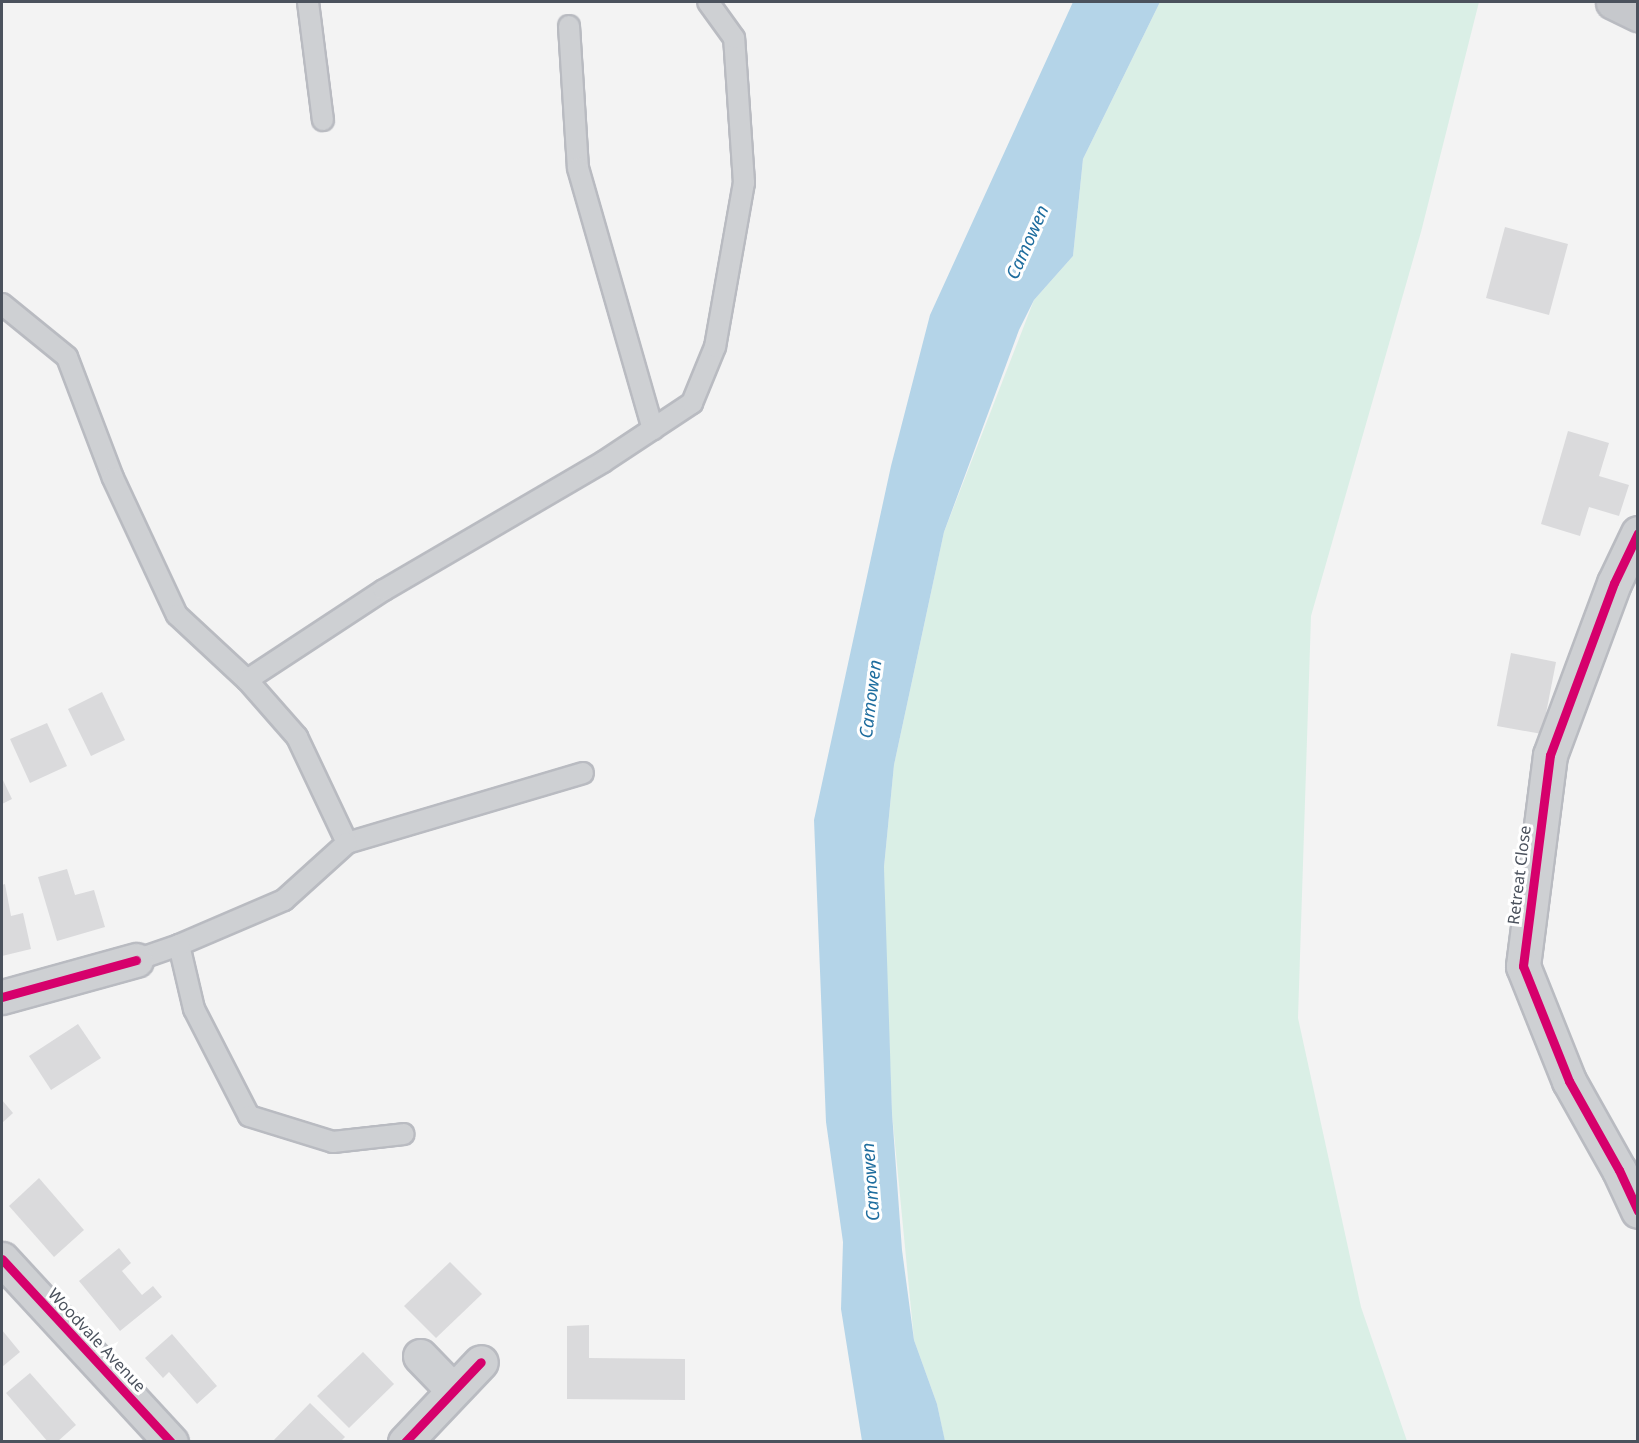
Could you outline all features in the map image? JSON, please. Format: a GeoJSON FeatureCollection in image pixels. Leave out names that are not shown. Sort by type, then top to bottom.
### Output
{"type":"FeatureCollection","features":[{"type":"Feature","properties":{"kind":"highway"},"geometry":{"type":"LineString","coordinates":[[1613,2],[1638,14]]}},
{"type":"Feature","properties":{"kind":"street","name":"Retreat Close"},"geometry":{"type":"LineString","coordinates":[[1638,533],[1614,583],[1550,755],[1522,966],[1569,1081],[1619,1170],[1638,1211]]}},
{"type":"Feature","properties":{"kind":"street"},"geometry":{"type":"LineString","coordinates":[[2,997],[136,960]]}},
{"type":"Feature","properties":{"kind":"street","name":"Woodvale Avenue"},"geometry":{"type":"LineString","coordinates":[[2,1259],[171,1442]]}},
{"type":"Feature","properties":{"kind":"street"},"geometry":{"type":"LineString","coordinates":[[420,1356],[453,1390]]}},
{"type":"Feature","properties":{"kind":"street"},"geometry":{"type":"LineString","coordinates":[[405,1442],[481,1362]]}},
{"type":"Feature","properties":{"kind":"lane"},"geometry":{"type":"LineString","coordinates":[[308,2],[323,120]]}},
{"type":"Feature","properties":{"kind":"lane"},"geometry":{"type":"LineString","coordinates":[[247,680],[384,590],[653,429],[692,403],[715,347],[744,183],[734,38],[708,2]]}},
{"type":"Feature","properties":{"kind":"lane"},"geometry":{"type":"LineString","coordinates":[[569,26],[578,168],[653,429]]}},
{"type":"Feature","properties":{"kind":"lane"},"geometry":{"type":"LineString","coordinates":[[2,304],[67,357],[113,478],[177,615],[247,680],[297,737],[347,843]]}},
{"type":"Feature","properties":{"kind":"lane"},"geometry":{"type":"LineString","coordinates":[[136,960],[179,945],[284,900],[347,843],[584,773]]}},
{"type":"Feature","properties":{"kind":"lane"},"geometry":{"type":"LineString","coordinates":[[179,945],[194,1010],[249,1116],[333,1142],[404,1134]]}},
{"type":"Feature","properties":{"kind":"green space"},"geometry":{"type":"Polygon","coordinates":[[[1160,2],[1479,2],[1421,232],[1311,616],[1298,1018],[1361,1307],[1407,1441],[945,1442],[937,1404],[914,1340],[892,1113],[885,934],[884,867],[894,765],[944,532],[1034,300],[1073,256],[1083,159],[1160,2]]]}},
{"type":"Feature","properties":{"kind":"water","name":"Camowen"},"geometry":{"type":"Polygon","coordinates":[[[1073,2],[1160,2],[1083,159],[1073,256],[1034,300],[1019,330],[944,532],[894,765],[884,867],[892,1113],[902,1250],[914,1340],[937,1404],[945,1441],[862,1441],[841,1309],[843,1242],[826,1122],[814,820],[891,466],[930,315],[1073,2]]]}},
{"type":"Feature","properties":{"kind":"building"},"geometry":{"type":"Polygon","coordinates":[[[1505,227],[1568,244],[1549,315],[1486,298],[1505,227]]]}},
{"type":"Feature","properties":{"kind":"building"},"geometry":{"type":"Polygon","coordinates":[[[1568,431],[1609,443],[1599,476],[1629,485],[1619,516],[1589,507],[1580,536],[1541,524],[1568,431]]]}},
{"type":"Feature","properties":{"kind":"building"},"geometry":{"type":"Polygon","coordinates":[[[1511,653],[1556,662],[1542,734],[1497,726],[1511,653]]]}},
{"type":"Feature","properties":{"kind":"building"},"geometry":{"type":"Polygon","coordinates":[[[102,692],[125,740],[91,756],[68,709],[102,692]]]}},
{"type":"Feature","properties":{"kind":"building"},"geometry":{"type":"Polygon","coordinates":[[[47,723],[67,766],[30,783],[10,739],[47,723]]]}},
{"type":"Feature","properties":{"kind":"building"},"geometry":{"type":"Polygon","coordinates":[[[2,778],[12,799],[2,804],[2,778]]]}},
{"type":"Feature","properties":{"kind":"building"},"geometry":{"type":"Polygon","coordinates":[[[67,869],[75,895],[94,890],[105,927],[57,941],[38,877],[67,869]]]}},
{"type":"Feature","properties":{"kind":"building"},"geometry":{"type":"Polygon","coordinates":[[[5,884],[11,916],[23,913],[31,949],[2,956],[2,885],[5,884]]]}},
{"type":"Feature","properties":{"kind":"building"},"geometry":{"type":"Polygon","coordinates":[[[78,1024],[101,1058],[51,1090],[29,1056],[78,1024]]]}},
{"type":"Feature","properties":{"kind":"building"},"geometry":{"type":"Polygon","coordinates":[[[2,1100],[13,1113],[2,1123],[2,1100]]]}},
{"type":"Feature","properties":{"kind":"building"},"geometry":{"type":"Polygon","coordinates":[[[39,1178],[84,1230],[54,1257],[9,1206],[39,1178]]]}},
{"type":"Feature","properties":{"kind":"building"},"geometry":{"type":"Polygon","coordinates":[[[119,1248],[131,1263],[122,1271],[142,1295],[153,1286],[162,1297],[120,1331],[79,1281],[119,1248]]]}},
{"type":"Feature","properties":{"kind":"building"},"geometry":{"type":"Polygon","coordinates":[[[450,1262],[482,1294],[436,1338],[404,1306],[450,1262]]]}},
{"type":"Feature","properties":{"kind":"building"},"geometry":{"type":"Polygon","coordinates":[[[589,1325],[589,1358],[685,1359],[685,1400],[567,1399],[567,1326],[589,1325]]]}},
{"type":"Feature","properties":{"kind":"building"},"geometry":{"type":"Polygon","coordinates":[[[2,1330],[20,1352],[2,1367],[2,1330]]]}},
{"type":"Feature","properties":{"kind":"building"},"geometry":{"type":"Polygon","coordinates":[[[172,1334],[217,1386],[197,1404],[169,1372],[163,1378],[145,1358],[172,1334]]]}},
{"type":"Feature","properties":{"kind":"building"},"geometry":{"type":"Polygon","coordinates":[[[363,1352],[394,1384],[349,1428],[317,1396],[363,1352]]]}},
{"type":"Feature","properties":{"kind":"building"},"geometry":{"type":"Polygon","coordinates":[[[30,1373],[76,1425],[57,1442],[48,1442],[6,1393],[30,1373]]]}},
{"type":"Feature","properties":{"kind":"building"},"geometry":{"type":"Polygon","coordinates":[[[310,1403],[345,1437],[340,1442],[272,1442],[310,1403]]]}},
{"type":"Feature","properties":{"kind":"cycle path"},"geometry":{"type":"LineString","coordinates":[[1638,533],[1614,583],[1550,755],[1523,966],[1569,1081],[1619,1170],[1638,1211]]}},
{"type":"Feature","properties":{"kind":"cycle path"},"geometry":{"type":"LineString","coordinates":[[2,997],[136,960]]}},
{"type":"Feature","properties":{"kind":"cycle path"},"geometry":{"type":"LineString","coordinates":[[2,1259],[171,1442]]}},
{"type":"Feature","properties":{"kind":"cycle path"},"geometry":{"type":"LineString","coordinates":[[405,1442],[481,1362]]}}]}
